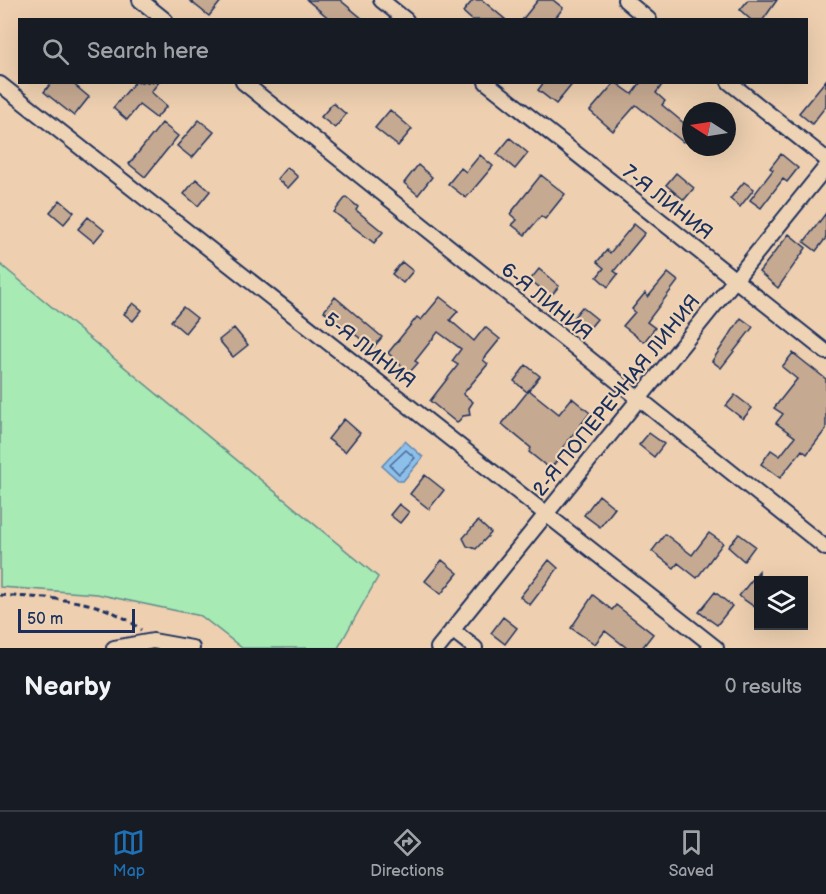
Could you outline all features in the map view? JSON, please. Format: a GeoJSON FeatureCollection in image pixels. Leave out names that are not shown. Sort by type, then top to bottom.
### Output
{"type":"FeatureCollection","features":[{"type":"Feature","properties":{"kind":"street"},"geometry":{"type":"LineString","coordinates":[[140,0],[162,18]]}},
{"type":"Feature","properties":{"kind":"street"},"geometry":{"type":"LineString","coordinates":[[381,0],[404,18]]}},
{"type":"Feature","properties":{"kind":"street"},"geometry":{"type":"LineString","coordinates":[[625,0],[647,18]]}},
{"type":"Feature","properties":{"kind":"street","name":"5-Я ЛИНИЯ"},"geometry":{"type":"LineString","coordinates":[[0,84],[716,648]]}},
{"type":"Feature","properties":{"kind":"street","name":"6-Я ЛИНИЯ"},"geometry":{"type":"LineString","coordinates":[[245,84],[826,548]]}},
{"type":"Feature","properties":{"kind":"street","name":"7-Я ЛИНИЯ"},"geometry":{"type":"LineString","coordinates":[[489,84],[826,352]]}},
{"type":"Feature","properties":{"kind":"street"},"geometry":{"type":"LineString","coordinates":[[732,84],[826,159]]}},
{"type":"Feature","properties":{"kind":"street","name":"2-Я ПОПЕРЕЧНАЯ ЛИНИЯ"},"geometry":{"type":"LineString","coordinates":[[438,648],[545,512],[640,400],[826,167]]}},
{"type":"Feature","properties":{"kind":"street"},"geometry":{"type":"LineString","coordinates":[[452,630],[475,648]]}},
{"type":"Feature","properties":{"kind":"street"},"geometry":{"type":"LineString","coordinates":[[114,648],[153,641],[192,648]]}},
{"type":"Feature","properties":{"kind":"path"},"geometry":{"type":"LineString","coordinates":[[0,595],[88,603],[131,621],[153,641]]}},
{"type":"Feature","properties":{"kind":"green space"},"geometry":{"type":"Polygon","coordinates":[[[0,264],[378,577],[338,648],[242,648],[201,616],[97,594],[0,587],[0,264]]]}},
{"type":"Feature","properties":{"kind":"water"},"geometry":{"type":"Polygon","coordinates":[[[405,441],[423,457],[403,481],[399,481],[382,466],[405,441]]]}},
{"type":"Feature","properties":{"kind":"building"},"geometry":{"type":"Polygon","coordinates":[[[189,0],[222,0],[209,16],[189,0]]]}},
{"type":"Feature","properties":{"kind":"building"},"geometry":{"type":"Polygon","coordinates":[[[307,0],[340,0],[362,18],[329,18],[307,0]]]}},
{"type":"Feature","properties":{"kind":"building"},"geometry":{"type":"Polygon","coordinates":[[[473,0],[482,0],[504,18],[470,18],[463,12],[473,0]]]}},
{"type":"Feature","properties":{"kind":"building"},"geometry":{"type":"Polygon","coordinates":[[[538,0],[553,0],[563,8],[556,18],[524,18],[538,0]]]}},
{"type":"Feature","properties":{"kind":"building"},"geometry":{"type":"Polygon","coordinates":[[[748,0],[777,0],[764,18],[749,18],[740,10],[748,0]]]}},
{"type":"Feature","properties":{"kind":"building"},"geometry":{"type":"Polygon","coordinates":[[[826,80],[826,106],[812,124],[799,113],[826,80]]]}},
{"type":"Feature","properties":{"kind":"building"},"geometry":{"type":"Polygon","coordinates":[[[50,84],[73,84],[89,97],[74,116],[44,92],[50,84]]]}},
{"type":"Feature","properties":{"kind":"building"},"geometry":{"type":"Polygon","coordinates":[[[133,84],[157,84],[151,92],[167,106],[156,118],[139,105],[127,120],[113,108],[133,84]]]}},
{"type":"Feature","properties":{"kind":"building"},"geometry":{"type":"Polygon","coordinates":[[[542,84],[572,84],[556,104],[538,90],[542,84]]]}},
{"type":"Feature","properties":{"kind":"building"},"geometry":{"type":"Polygon","coordinates":[[[613,84],[618,84],[632,94],[640,84],[663,84],[656,93],[665,101],[662,105],[682,122],[682,141],[636,105],[613,131],[590,111],[613,84]]]}},
{"type":"Feature","properties":{"kind":"building"},"geometry":{"type":"Polygon","coordinates":[[[333,103],[346,114],[335,128],[321,117],[333,103]]]}},
{"type":"Feature","properties":{"kind":"building"},"geometry":{"type":"Polygon","coordinates":[[[390,110],[412,129],[398,146],[375,128],[390,110]]]}},
{"type":"Feature","properties":{"kind":"building"},"geometry":{"type":"Polygon","coordinates":[[[199,120],[214,132],[192,158],[177,146],[199,120]]]}},
{"type":"Feature","properties":{"kind":"building"},"geometry":{"type":"Polygon","coordinates":[[[162,123],[178,136],[145,177],[129,164],[162,123]]]}},
{"type":"Feature","properties":{"kind":"building"},"geometry":{"type":"Polygon","coordinates":[[[510,138],[528,153],[515,169],[497,154],[510,138]]]}},
{"type":"Feature","properties":{"kind":"building"},"geometry":{"type":"Polygon","coordinates":[[[781,154],[798,168],[787,182],[783,179],[761,208],[750,200],[773,170],[770,168],[781,154]]]}},
{"type":"Feature","properties":{"kind":"building"},"geometry":{"type":"Polygon","coordinates":[[[480,155],[493,166],[466,198],[448,184],[461,168],[466,172],[480,155]]]}},
{"type":"Feature","properties":{"kind":"building"},"geometry":{"type":"Polygon","coordinates":[[[418,165],[432,177],[418,195],[404,183],[418,165]]]}},
{"type":"Feature","properties":{"kind":"building"},"geometry":{"type":"Polygon","coordinates":[[[287,167],[298,177],[288,188],[277,179],[287,167]]]}},
{"type":"Feature","properties":{"kind":"building"},"geometry":{"type":"Polygon","coordinates":[[[676,173],[694,188],[684,200],[666,185],[676,173]]]}},
{"type":"Feature","properties":{"kind":"building"},"geometry":{"type":"Polygon","coordinates":[[[541,175],[565,194],[545,219],[541,216],[525,235],[512,225],[517,220],[510,214],[541,175]]]}},
{"type":"Feature","properties":{"kind":"building"},"geometry":{"type":"Polygon","coordinates":[[[196,179],[210,191],[198,206],[184,194],[196,179]]]}},
{"type":"Feature","properties":{"kind":"building"},"geometry":{"type":"Polygon","coordinates":[[[744,182],[754,189],[740,207],[730,199],[744,182]]]}},
{"type":"Feature","properties":{"kind":"building"},"geometry":{"type":"Polygon","coordinates":[[[346,197],[358,207],[356,210],[383,232],[374,243],[334,212],[346,197]]]}},
{"type":"Feature","properties":{"kind":"building"},"geometry":{"type":"Polygon","coordinates":[[[60,200],[74,212],[64,224],[50,212],[60,200]]]}},
{"type":"Feature","properties":{"kind":"building"},"geometry":{"type":"Polygon","coordinates":[[[826,213],[826,238],[816,251],[804,242],[826,213]]]}},
{"type":"Feature","properties":{"kind":"building"},"geometry":{"type":"Polygon","coordinates":[[[88,217],[104,230],[94,242],[78,229],[88,217]]]}},
{"type":"Feature","properties":{"kind":"building"},"geometry":{"type":"Polygon","coordinates":[[[634,224],[645,233],[614,271],[618,274],[608,287],[597,277],[604,268],[597,262],[607,250],[610,253],[634,224]]]}},
{"type":"Feature","properties":{"kind":"building"},"geometry":{"type":"Polygon","coordinates":[[[789,234],[806,248],[778,288],[759,272],[789,234]]]}},
{"type":"Feature","properties":{"kind":"building"},"geometry":{"type":"Polygon","coordinates":[[[402,262],[413,271],[403,283],[392,274],[402,262]]]}},
{"type":"Feature","properties":{"kind":"building"},"geometry":{"type":"Polygon","coordinates":[[[539,269],[559,286],[551,296],[530,280],[539,269]]]}},
{"type":"Feature","properties":{"kind":"building"},"geometry":{"type":"Polygon","coordinates":[[[668,273],[678,281],[647,322],[655,328],[644,342],[623,326],[635,312],[632,309],[645,293],[648,297],[668,273]]]}},
{"type":"Feature","properties":{"kind":"building"},"geometry":{"type":"Polygon","coordinates":[[[335,297],[382,337],[373,348],[324,311],[335,297]]]}},
{"type":"Feature","properties":{"kind":"building"},"geometry":{"type":"Polygon","coordinates":[[[440,297],[458,311],[450,320],[474,341],[485,327],[500,339],[483,360],[488,364],[463,394],[473,402],[469,408],[470,415],[463,416],[457,423],[430,401],[458,365],[452,361],[461,349],[438,332],[415,361],[418,363],[409,373],[388,353],[417,317],[421,320],[440,297]]]}},
{"type":"Feature","properties":{"kind":"building"},"geometry":{"type":"Polygon","coordinates":[[[133,303],[142,310],[133,321],[124,314],[133,303]]]}},
{"type":"Feature","properties":{"kind":"building"},"geometry":{"type":"Polygon","coordinates":[[[183,307],[197,318],[185,333],[171,321],[183,307]]]}},
{"type":"Feature","properties":{"kind":"building"},"geometry":{"type":"Polygon","coordinates":[[[582,307],[597,319],[588,330],[573,318],[582,307]]]}},
{"type":"Feature","properties":{"kind":"building"},"geometry":{"type":"Polygon","coordinates":[[[741,318],[753,327],[721,368],[712,361],[741,318]]]}},
{"type":"Feature","properties":{"kind":"building"},"geometry":{"type":"Polygon","coordinates":[[[234,328],[248,345],[233,357],[219,340],[234,328]]]}},
{"type":"Feature","properties":{"kind":"building"},"geometry":{"type":"Polygon","coordinates":[[[793,353],[826,379],[826,429],[807,454],[802,450],[780,478],[761,464],[771,450],[780,456],[795,437],[776,423],[783,414],[774,408],[797,379],[782,367],[793,353]]]}},
{"type":"Feature","properties":{"kind":"building"},"geometry":{"type":"Polygon","coordinates":[[[526,365],[540,376],[527,392],[514,381],[526,365]]]}},
{"type":"Feature","properties":{"kind":"building"},"geometry":{"type":"Polygon","coordinates":[[[529,390],[559,414],[572,398],[590,413],[563,447],[566,450],[550,469],[529,452],[531,448],[502,424],[529,390]]]}},
{"type":"Feature","properties":{"kind":"building"},"geometry":{"type":"Polygon","coordinates":[[[735,395],[752,408],[743,419],[726,406],[735,395]]]}},
{"type":"Feature","properties":{"kind":"building"},"geometry":{"type":"Polygon","coordinates":[[[344,419],[360,433],[345,452],[328,439],[344,419]]]}},
{"type":"Feature","properties":{"kind":"building"},"geometry":{"type":"Polygon","coordinates":[[[649,433],[664,444],[654,457],[639,445],[649,433]]]}},
{"type":"Feature","properties":{"kind":"building"},"geometry":{"type":"Polygon","coordinates":[[[425,475],[444,490],[429,509],[410,494],[425,475]]]}},
{"type":"Feature","properties":{"kind":"building"},"geometry":{"type":"Polygon","coordinates":[[[599,495],[615,508],[600,527],[584,515],[599,495]]]}},
{"type":"Feature","properties":{"kind":"building"},"geometry":{"type":"Polygon","coordinates":[[[399,504],[409,512],[400,523],[390,515],[399,504]]]}},
{"type":"Feature","properties":{"kind":"building"},"geometry":{"type":"Polygon","coordinates":[[[478,521],[491,533],[476,549],[467,546],[463,538],[478,521]]]}},
{"type":"Feature","properties":{"kind":"building"},"geometry":{"type":"Polygon","coordinates":[[[709,533],[723,543],[697,578],[678,563],[674,568],[652,551],[665,534],[692,555],[709,533]]]}},
{"type":"Feature","properties":{"kind":"building"},"geometry":{"type":"Polygon","coordinates":[[[739,534],[755,546],[744,561],[728,547],[739,534]]]}},
{"type":"Feature","properties":{"kind":"building"},"geometry":{"type":"Polygon","coordinates":[[[442,560],[458,573],[441,594],[425,581],[442,560]]]}},
{"type":"Feature","properties":{"kind":"building"},"geometry":{"type":"Polygon","coordinates":[[[549,560],[558,568],[530,605],[520,597],[549,560]]]}},
{"type":"Feature","properties":{"kind":"building"},"geometry":{"type":"Polygon","coordinates":[[[754,577],[754,606],[739,596],[754,577]]]}},
{"type":"Feature","properties":{"kind":"building"},"geometry":{"type":"Polygon","coordinates":[[[715,592],[732,606],[717,625],[699,612],[715,592]]]}},
{"type":"Feature","properties":{"kind":"building"},"geometry":{"type":"Polygon","coordinates":[[[593,595],[612,610],[616,605],[653,634],[642,648],[627,648],[605,631],[595,644],[571,628],[593,595]]]}},
{"type":"Feature","properties":{"kind":"building"},"geometry":{"type":"Polygon","coordinates":[[[503,617],[517,628],[505,644],[491,633],[503,617]]]}}]}
